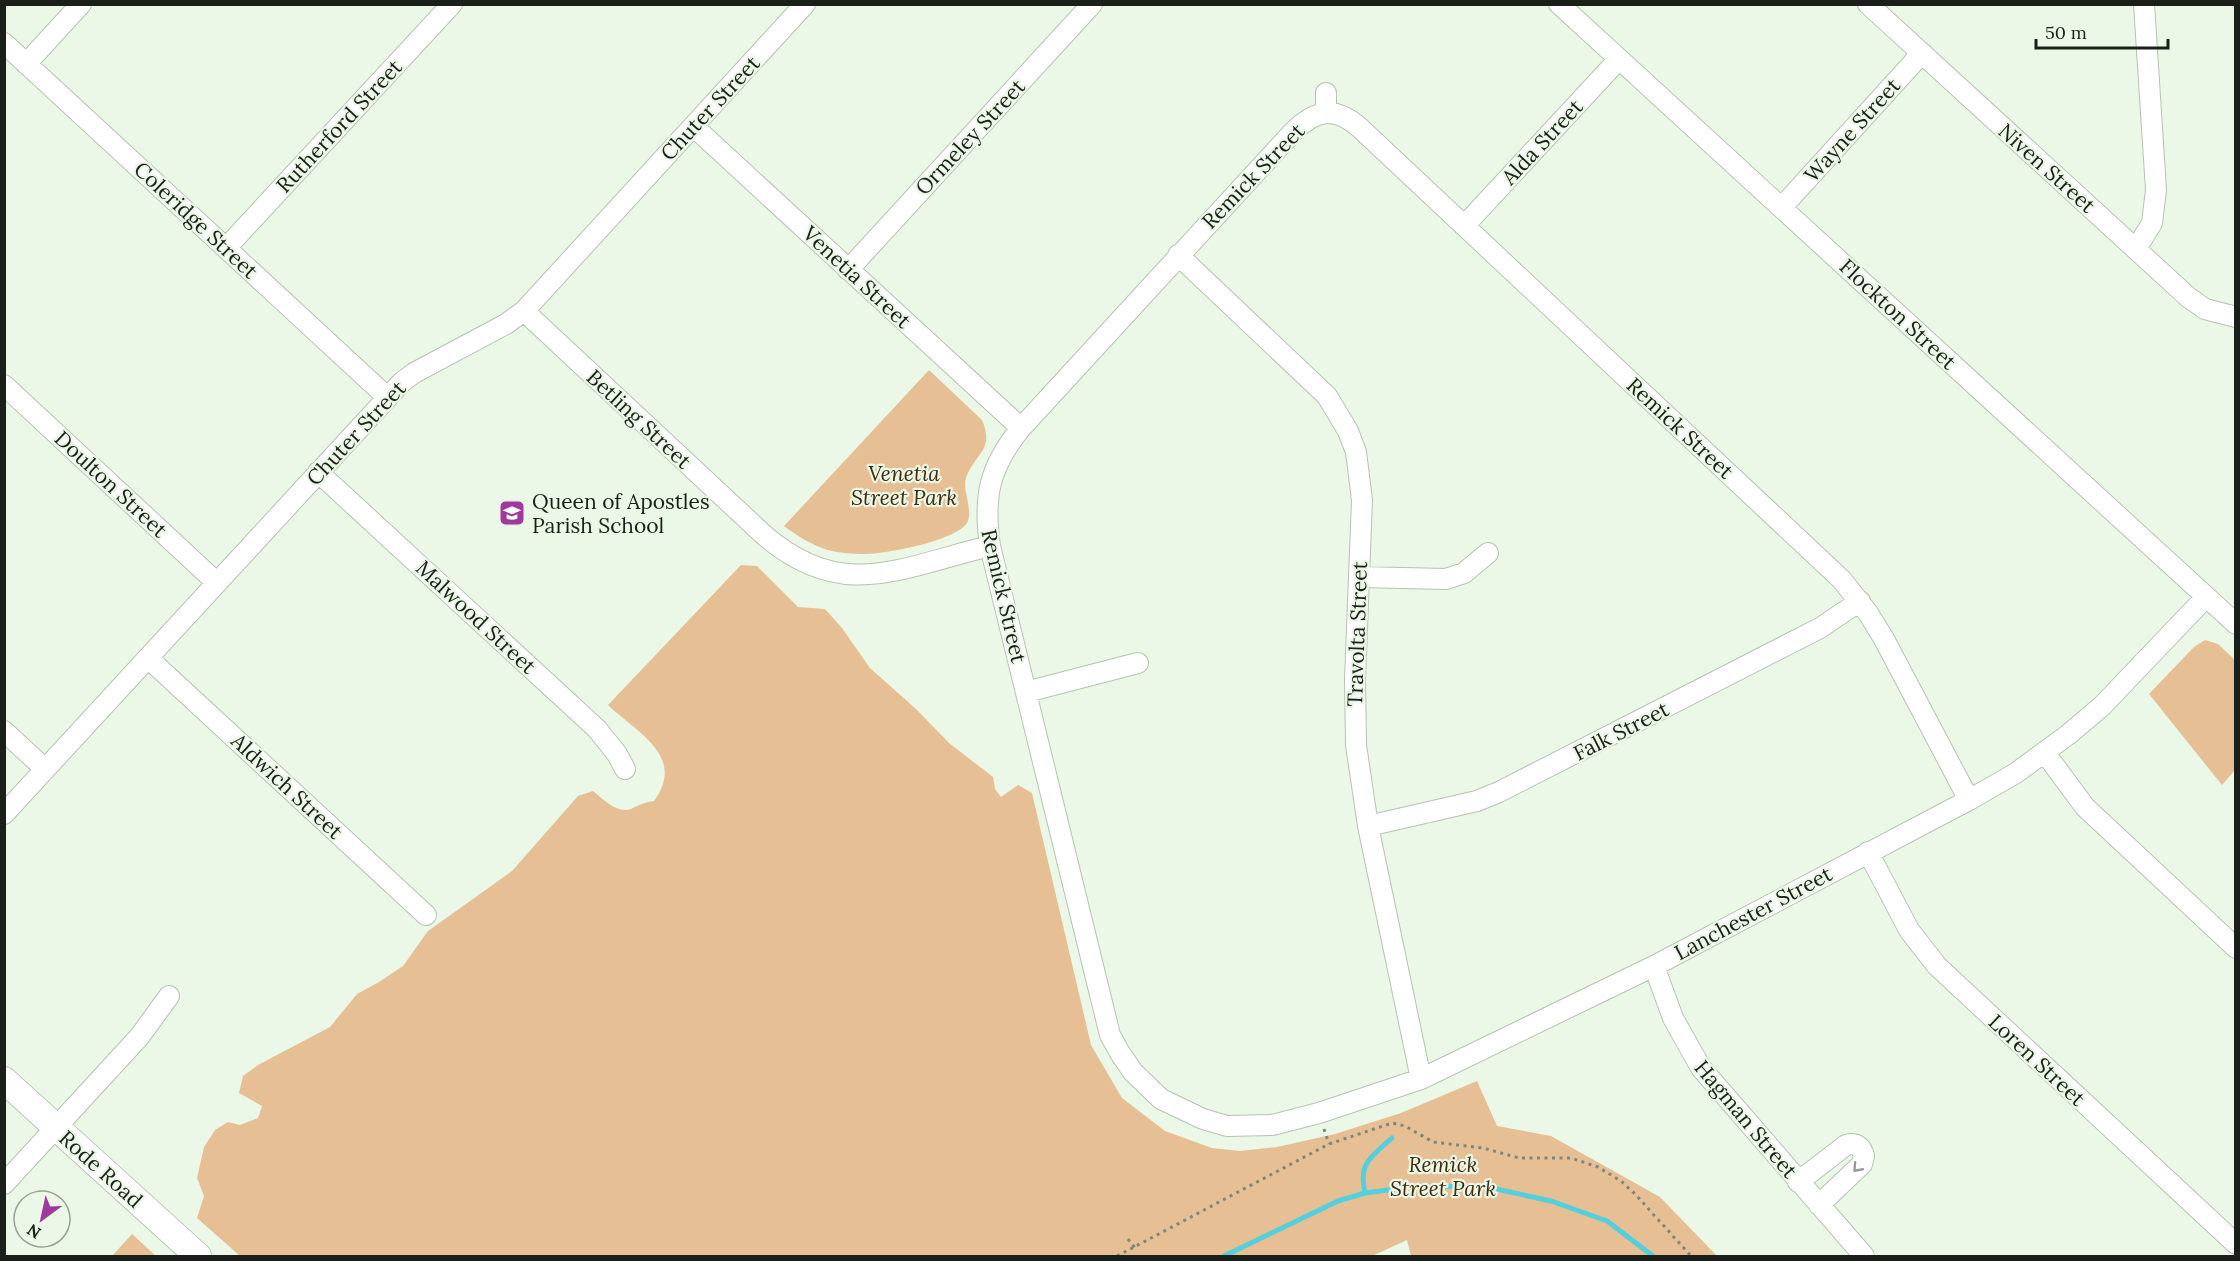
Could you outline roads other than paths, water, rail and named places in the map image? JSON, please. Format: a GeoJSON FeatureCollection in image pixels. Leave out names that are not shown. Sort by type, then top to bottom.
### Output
{"type":"FeatureCollection","features":[{"type":"Feature","properties":{"kind":"main road","name":"Rode Road"},"geometry":{"type":"LineString","coordinates":[[4,1080],[198,1257]]}},
{"type":"Feature","properties":{"kind":"street"},"geometry":{"type":"LineString","coordinates":[[26,64],[81,4]]}},
{"type":"Feature","properties":{"kind":"street","name":"Rutherford Street"},"geometry":{"type":"LineString","coordinates":[[226,248],[452,4]]}},
{"type":"Feature","properties":{"kind":"street","name":"Chuter Street"},"geometry":{"type":"LineString","coordinates":[[4,814],[387,397],[414,372],[506,324],[524,311],[805,4]]}},
{"type":"Feature","properties":{"kind":"street","name":"Ormeley Street"},"geometry":{"type":"LineString","coordinates":[[848,270],[1092,4]]}},
{"type":"Feature","properties":{"kind":"street","name":"Flockton Street"},"geometry":{"type":"LineString","coordinates":[[1559,4],[2235,624]]}},
{"type":"Feature","properties":{"kind":"street","name":"Niven Street"},"geometry":{"type":"LineString","coordinates":[[1868,4],[2196,303],[2214,312],[2235,317]]}},
{"type":"Feature","properties":{"kind":"street"},"geometry":{"type":"LineString","coordinates":[[2136,249],[2152,223],[2157,190],[2144,4]]}},
{"type":"Feature","properties":{"kind":"street","name":"Coleridge Street"},"geometry":{"type":"LineString","coordinates":[[4,44],[387,397]]}},
{"type":"Feature","properties":{"kind":"street","name":"Wayne Street"},"geometry":{"type":"LineString","coordinates":[[1782,207],[1922,53]]}},
{"type":"Feature","properties":{"kind":"street","name":"Alda Street"},"geometry":{"type":"LineString","coordinates":[[1464,226],[1619,59]]}},
{"type":"Feature","properties":{"kind":"street","name":"Remick Street"},"geometry":{"type":"LineString","coordinates":[[1241,1127],[1227,1126],[1203,1119],[1161,1099],[1133,1072],[1110,1035],[990,546],[986,510],[990,484],[1001,456],[1021,428],[1178,255],[1303,122],[1314,116],[1326,103],[1340,115],[1352,121],[1824,563],[1860,601],[1884,639],[1969,800]]}},
{"type":"Feature","properties":{"kind":"street","name":"Venetia Street"},"geometry":{"type":"LineString","coordinates":[[693,126],[1021,428]]}},
{"type":"Feature","properties":{"kind":"street","name":"Travolta Street"},"geometry":{"type":"LineString","coordinates":[[1178,255],[1311,380],[1337,411],[1352,441],[1360,472],[1362,500],[1355,712],[1360,783],[1421,1079]]}},
{"type":"Feature","properties":{"kind":"street","name":"Betling Street"},"geometry":{"type":"LineString","coordinates":[[524,311],[764,535],[792,557],[806,564],[841,574],[872,574],[891,572],[990,546]]}},
{"type":"Feature","properties":{"kind":"street","name":"Doulton Street"},"geometry":{"type":"LineString","coordinates":[[4,385],[217,583]]}},
{"type":"Feature","properties":{"kind":"street","name":"Malwood Street"},"geometry":{"type":"LineString","coordinates":[[318,472],[597,729],[618,754],[625,769]]}},
{"type":"Feature","properties":{"kind":"street"},"geometry":{"type":"LineString","coordinates":[[1359,577],[1446,579],[1464,573],[1488,553]]}},
{"type":"Feature","properties":{"kind":"street","name":"Lanchester Street"},"geometry":{"type":"LineString","coordinates":[[1241,1127],[1272,1125],[1296,1119],[1421,1079],[1654,966],[1969,800],[2045,753],[2102,706],[2206,597]]}},
{"type":"Feature","properties":{"kind":"street","name":"Falk Street"},"geometry":{"type":"LineString","coordinates":[[1368,826],[1477,801],[1499,792],[1821,628],[1860,601]]}},
{"type":"Feature","properties":{"kind":"street","name":"Aldwich Street"},"geometry":{"type":"LineString","coordinates":[[148,658],[426,915]]}},
{"type":"Feature","properties":{"kind":"street"},"geometry":{"type":"LineString","coordinates":[[1026,692],[1138,663]]}},
{"type":"Feature","properties":{"kind":"street"},"geometry":{"type":"LineString","coordinates":[[4,731],[45,769]]}},
{"type":"Feature","properties":{"kind":"street"},"geometry":{"type":"LineString","coordinates":[[2045,753],[2085,807],[2235,948]]}},
{"type":"Feature","properties":{"kind":"street","name":"Loren Street"},"geometry":{"type":"LineString","coordinates":[[1868,852],[1909,930],[1937,966],[2235,1244]]}},
{"type":"Feature","properties":{"kind":"street","name":"Hagman Street"},"geometry":{"type":"LineString","coordinates":[[1654,966],[1673,1018],[1701,1068],[1864,1257]]}},
{"type":"Feature","properties":{"kind":"street"},"geometry":{"type":"LineString","coordinates":[[4,1184],[140,1036],[169,996]]}},
{"type":"Feature","properties":{"kind":"street"},"geometry":{"type":"LineString","coordinates":[[1798,1182],[1846,1145],[1855,1144],[1861,1148],[1864,1156],[1862,1164],[1819,1205]]}},
{"type":"Feature","properties":{"kind":"waterway"},"geometry":{"type":"LineString","coordinates":[[1365,1193],[1363,1183],[1365,1167],[1372,1156],[1392,1138]]}},
{"type":"Feature","properties":{"kind":"waterway"},"geometry":{"type":"LineString","coordinates":[[1224,1256],[1338,1201],[1365,1193],[1419,1186],[1487,1187],[1551,1201],[1607,1221],[1653,1256]]}},
{"type":"Feature","properties":{"kind":"place","name":"Queen of Apostles Parish School"},"geometry":{"type":"Point","coordinates":[512,513]}},
{"type":"Feature","properties":{"kind":"park label","name":"Venetia Street Park"},"geometry":{"type":"Point","coordinates":[904,485]}},
{"type":"Feature","properties":{"kind":"park label","name":"Remick Street Park"},"geometry":{"type":"Point","coordinates":[1443,1176]}}]}
